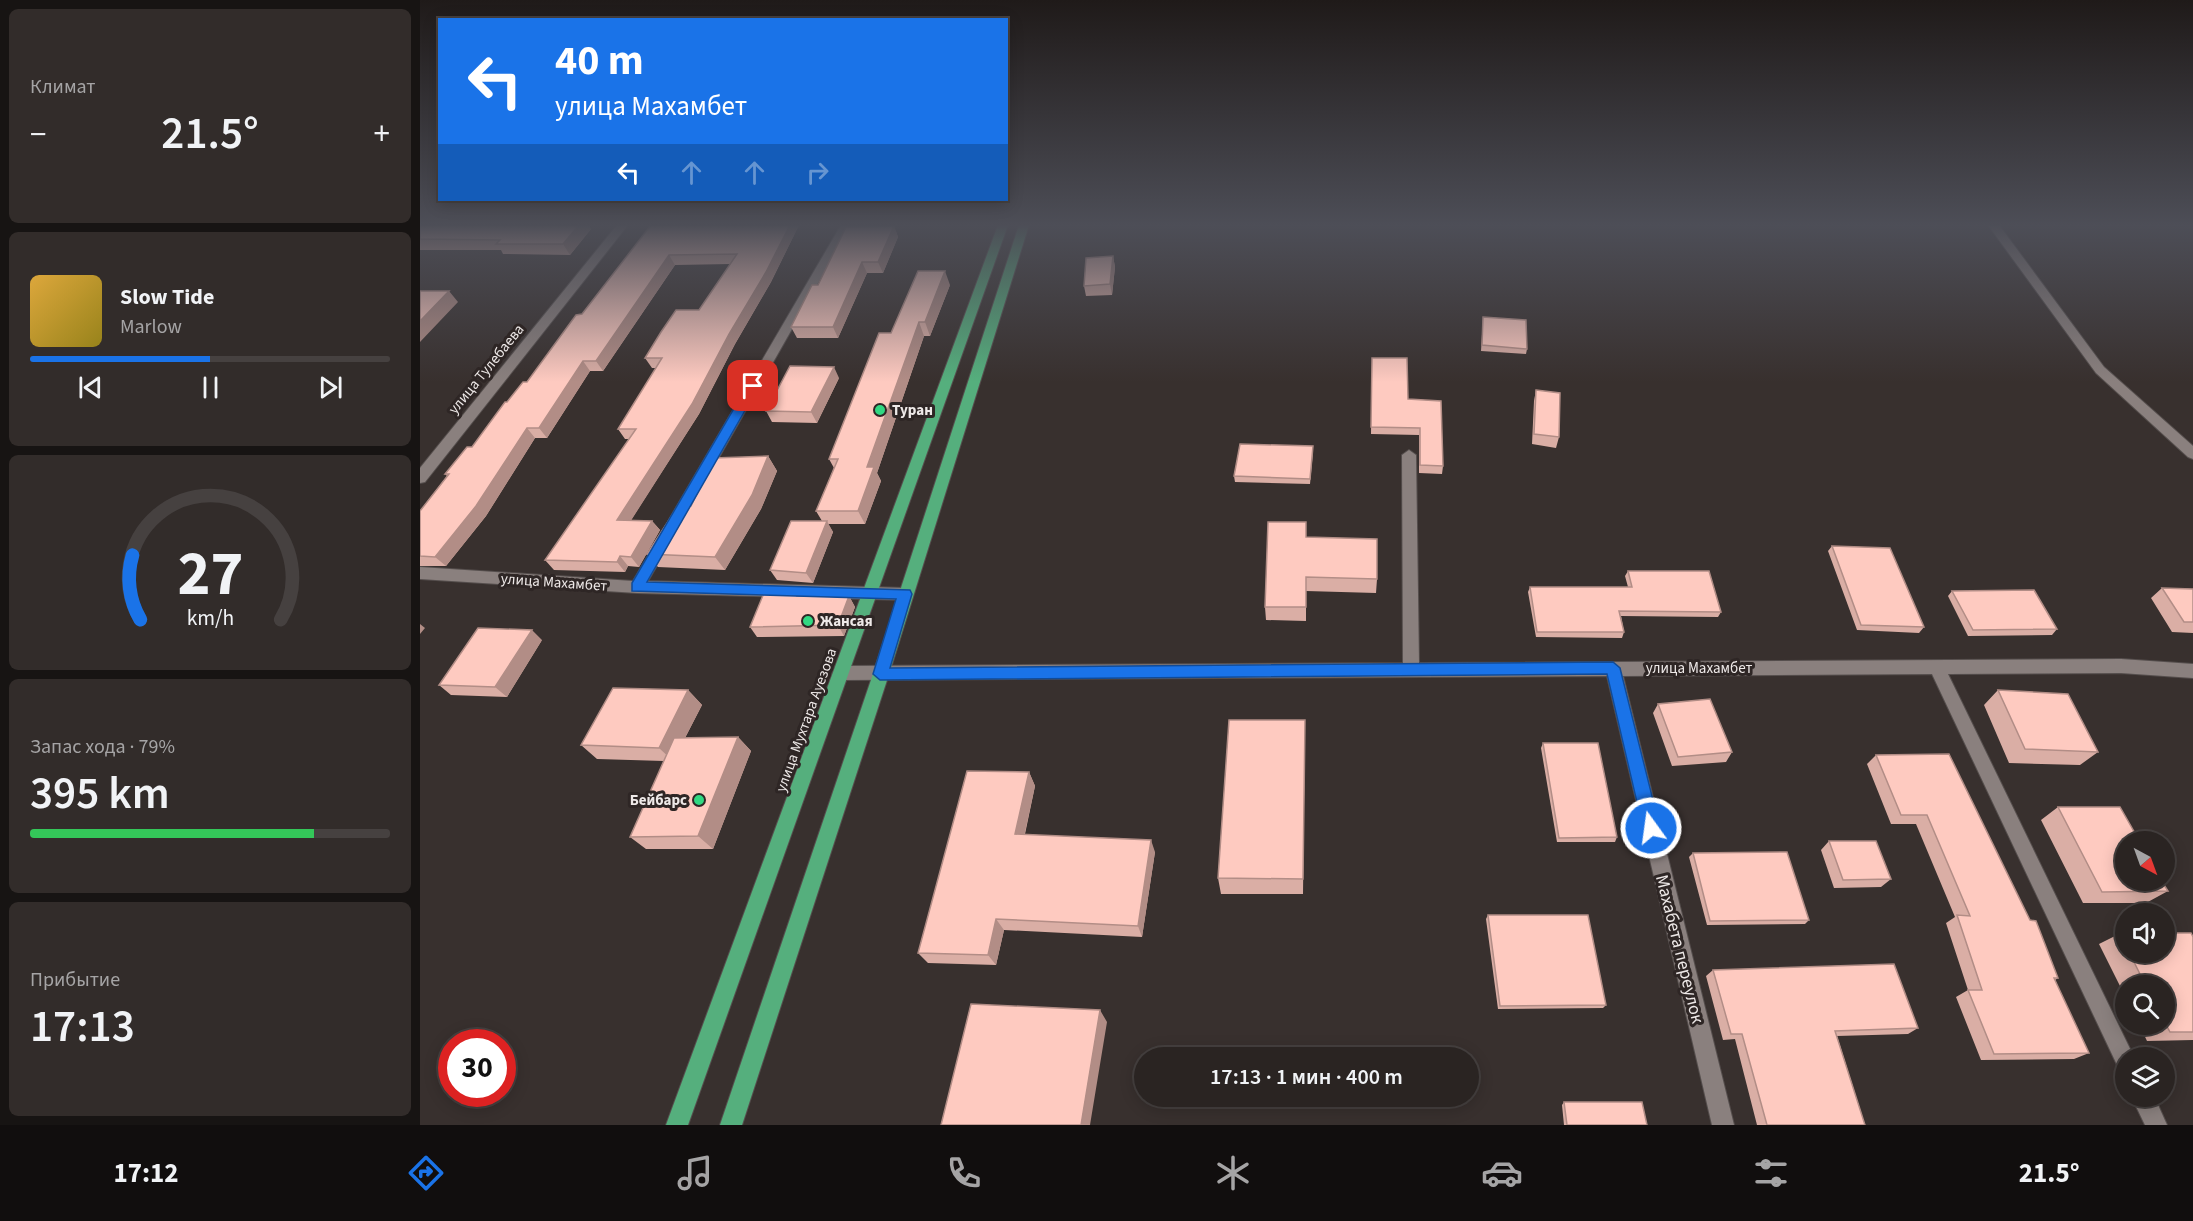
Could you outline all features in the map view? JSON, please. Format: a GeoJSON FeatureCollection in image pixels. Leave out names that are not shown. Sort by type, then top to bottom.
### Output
{"type":"FeatureCollection","features":[{"type":"Feature","properties":{"kind":"main road","name":"улица Мухтара Ауезова"},"geometry":{"type":"LineString","coordinates":[[678,1125],[843,674],[984,278]]}},
{"type":"Feature","properties":{"kind":"main road"},"geometry":{"type":"LineString","coordinates":[[731,1125],[880,674],[1007,278]]}},
{"type":"Feature","properties":{"kind":"street","name":"улица Тулебаева"},"geometry":{"type":"LineString","coordinates":[[420,478],[581,278]]}},
{"type":"Feature","properties":{"kind":"street"},"geometry":{"type":"LineString","coordinates":[[637,587],[816,278]]}},
{"type":"Feature","properties":{"kind":"street"},"geometry":{"type":"LineString","coordinates":[[2032,278],[2100,370],[2193,454]]}},
{"type":"Feature","properties":{"kind":"street"},"geometry":{"type":"LineString","coordinates":[[1409,455],[1411,670]]}},
{"type":"Feature","properties":{"kind":"street","name":"улица Махамбет"},"geometry":{"type":"LineString","coordinates":[[420,573],[637,587],[905,594]]}},
{"type":"Feature","properties":{"kind":"street","name":"улица Махамбет"},"geometry":{"type":"LineString","coordinates":[[843,674],[2121,666],[2193,671]]}},
{"type":"Feature","properties":{"kind":"street"},"geometry":{"type":"LineString","coordinates":[[1937,667],[2119,1047]]}},
{"type":"Feature","properties":{"kind":"street","name":"Махабета переулок"},"geometry":{"type":"LineString","coordinates":[[1613,668],[1723,1125]]}},
{"type":"Feature","properties":{"kind":"street"},"geometry":{"type":"LineString","coordinates":[[2147,1107],[2156,1125]]}},
{"type":"Feature","properties":{"kind":"building"},"geometry":{"type":"Polygon","coordinates":[[[610,278],[654,278],[596,361],[583,361],[539,428],[527,428],[476,506],[435,557],[420,556],[420,511],[467,447],[472,447],[505,402],[523,382],[527,382],[576,315],[582,314],[610,278]]]}},
{"type":"Feature","properties":{"kind":"building"},"geometry":{"type":"Polygon","coordinates":[[[721,278],[763,278],[729,334],[692,404],[617,520],[652,521],[631,557],[620,556],[617,562],[545,560],[636,429],[618,429],[662,358],[645,358],[661,332],[676,310],[699,310],[721,278]]]}},
{"type":"Feature","properties":{"kind":"building"},"geometry":{"type":"Polygon","coordinates":[[[822,278],[855,278],[833,327],[791,327],[812,285],[818,285],[822,278]]]}},
{"type":"Feature","properties":{"kind":"building"},"geometry":{"type":"Polygon","coordinates":[[[915,278],[942,278],[925,322],[919,322],[867,467],[874,467],[858,511],[816,511],[838,459],[829,459],[879,333],[891,333],[915,278]]]}},
{"type":"Feature","properties":{"kind":"building"},"geometry":{"type":"Polygon","coordinates":[[[1085,278],[1111,278],[1110,284],[1084,286],[1085,278]]]}},
{"type":"Feature","properties":{"kind":"building"},"geometry":{"type":"Polygon","coordinates":[[[420,291],[449,291],[420,321],[420,291]]]}},
{"type":"Feature","properties":{"kind":"building"},"geometry":{"type":"Polygon","coordinates":[[[1483,317],[1526,320],[1527,349],[1482,345],[1483,317]]]}},
{"type":"Feature","properties":{"kind":"building"},"geometry":{"type":"Polygon","coordinates":[[[1372,358],[1407,358],[1408,399],[1441,401],[1443,466],[1420,465],[1420,428],[1371,427],[1372,358]]]}},
{"type":"Feature","properties":{"kind":"building"},"geometry":{"type":"Polygon","coordinates":[[[790,366],[834,367],[811,412],[766,411],[790,366]]]}},
{"type":"Feature","properties":{"kind":"building"},"geometry":{"type":"Polygon","coordinates":[[[1536,390],[1560,393],[1559,437],[1534,434],[1536,390]]]}},
{"type":"Feature","properties":{"kind":"building"},"geometry":{"type":"Polygon","coordinates":[[[1240,444],[1313,446],[1310,479],[1234,476],[1240,444]]]}},
{"type":"Feature","properties":{"kind":"building"},"geometry":{"type":"Polygon","coordinates":[[[768,456],[752,495],[715,557],[647,554],[678,506],[691,506],[714,458],[768,456]]]}},
{"type":"Feature","properties":{"kind":"building"},"geometry":{"type":"Polygon","coordinates":[[[791,521],[827,521],[806,573],[770,570],[791,521]]]}},
{"type":"Feature","properties":{"kind":"building"},"geometry":{"type":"Polygon","coordinates":[[[1268,522],[1306,522],[1306,537],[1377,539],[1377,579],[1306,577],[1306,607],[1265,607],[1268,522]]]}},
{"type":"Feature","properties":{"kind":"building"},"geometry":{"type":"Polygon","coordinates":[[[1832,546],[1890,548],[1924,627],[1861,625],[1832,546]]]}},
{"type":"Feature","properties":{"kind":"building"},"geometry":{"type":"Polygon","coordinates":[[[1628,571],[1709,571],[1721,612],[1619,611],[1624,632],[1537,632],[1530,587],[1632,587],[1628,571]]]}},
{"type":"Feature","properties":{"kind":"building"},"geometry":{"type":"Polygon","coordinates":[[[766,588],[800,589],[797,596],[849,596],[838,625],[750,627],[766,588]]]}},
{"type":"Feature","properties":{"kind":"building"},"geometry":{"type":"Polygon","coordinates":[[[2162,588],[2193,589],[2193,622],[2184,622],[2162,588]]]}},
{"type":"Feature","properties":{"kind":"building"},"geometry":{"type":"Polygon","coordinates":[[[2034,590],[2057,629],[1973,630],[1952,591],[2034,590]]]}},
{"type":"Feature","properties":{"kind":"building"},"geometry":{"type":"Polygon","coordinates":[[[478,628],[532,630],[495,687],[439,685],[478,628]]]}},
{"type":"Feature","properties":{"kind":"building"},"geometry":{"type":"Polygon","coordinates":[[[613,688],[688,690],[659,748],[581,745],[613,688]]]}},
{"type":"Feature","properties":{"kind":"building"},"geometry":{"type":"Polygon","coordinates":[[[1998,690],[2068,694],[2098,752],[2025,749],[1998,690]]]}},
{"type":"Feature","properties":{"kind":"building"},"geometry":{"type":"Polygon","coordinates":[[[1710,699],[1732,752],[1678,757],[1658,704],[1710,699]]]}},
{"type":"Feature","properties":{"kind":"building"},"geometry":{"type":"Polygon","coordinates":[[[1229,720],[1305,720],[1303,879],[1218,878],[1229,720]]]}},
{"type":"Feature","properties":{"kind":"building"},"geometry":{"type":"Polygon","coordinates":[[[738,737],[698,836],[630,837],[674,738],[738,737]]]}},
{"type":"Feature","properties":{"kind":"building"},"geometry":{"type":"Polygon","coordinates":[[[1543,743],[1598,743],[1617,837],[1559,838],[1543,743]]]}},
{"type":"Feature","properties":{"kind":"building"},"geometry":{"type":"Polygon","coordinates":[[[1949,754],[2030,920],[2036,921],[2058,978],[2054,978],[2089,1053],[1994,1054],[1968,990],[1982,990],[1957,915],[1970,916],[1927,815],[1901,815],[1876,755],[1949,754]]]}},
{"type":"Feature","properties":{"kind":"building"},"geometry":{"type":"Polygon","coordinates":[[[967,771],[1029,772],[1015,834],[1151,840],[1138,926],[996,919],[988,955],[918,953],[967,771]]]}},
{"type":"Feature","properties":{"kind":"building"},"geometry":{"type":"Polygon","coordinates":[[[2058,807],[2120,807],[2134,831],[2115,831],[2115,891],[2168,891],[2102,892],[2058,807]]]}},
{"type":"Feature","properties":{"kind":"building"},"geometry":{"type":"Polygon","coordinates":[[[1829,841],[1876,841],[1891,879],[1843,880],[1829,841]]]}},
{"type":"Feature","properties":{"kind":"building"},"geometry":{"type":"Polygon","coordinates":[[[1787,852],[1809,920],[1710,921],[1693,853],[1787,852]]]}},
{"type":"Feature","properties":{"kind":"building"},"geometry":{"type":"Polygon","coordinates":[[[1488,915],[1588,915],[1606,1005],[1500,1006],[1488,915]]]}},
{"type":"Feature","properties":{"kind":"building"},"geometry":{"type":"Polygon","coordinates":[[[2175,933],[2191,933],[2193,937],[2193,1032],[2175,1032],[2175,975],[2140,975],[2134,963],[2175,963],[2175,933]]]}},
{"type":"Feature","properties":{"kind":"building"},"geometry":{"type":"Polygon","coordinates":[[[1894,964],[1918,1028],[1835,1031],[1865,1125],[1767,1125],[1742,1034],[1731,1034],[1713,970],[1894,964]]]}},
{"type":"Feature","properties":{"kind":"building"},"geometry":{"type":"Polygon","coordinates":[[[971,1004],[1100,1010],[1081,1125],[941,1125],[971,1004]]]}},
{"type":"Feature","properties":{"kind":"building"},"geometry":{"type":"Polygon","coordinates":[[[1564,1102],[1642,1102],[1647,1125],[1567,1125],[1564,1102]]]}},
{"type":"Feature","properties":{"kind":"place","name":"Туран"},"geometry":{"type":"Point","coordinates":[880,410]}},
{"type":"Feature","properties":{"kind":"place","name":"Жансая"},"geometry":{"type":"Point","coordinates":[808,621]}},
{"type":"Feature","properties":{"kind":"place","name":"Бейбарс"},"geometry":{"type":"Point","coordinates":[699,800]}},
{"type":"Feature","properties":{"kind":"route"},"geometry":{"type":"LineString","coordinates":[[753,386],[637,587],[905,594],[880,674],[1613,668],[1651,828]]}}]}
